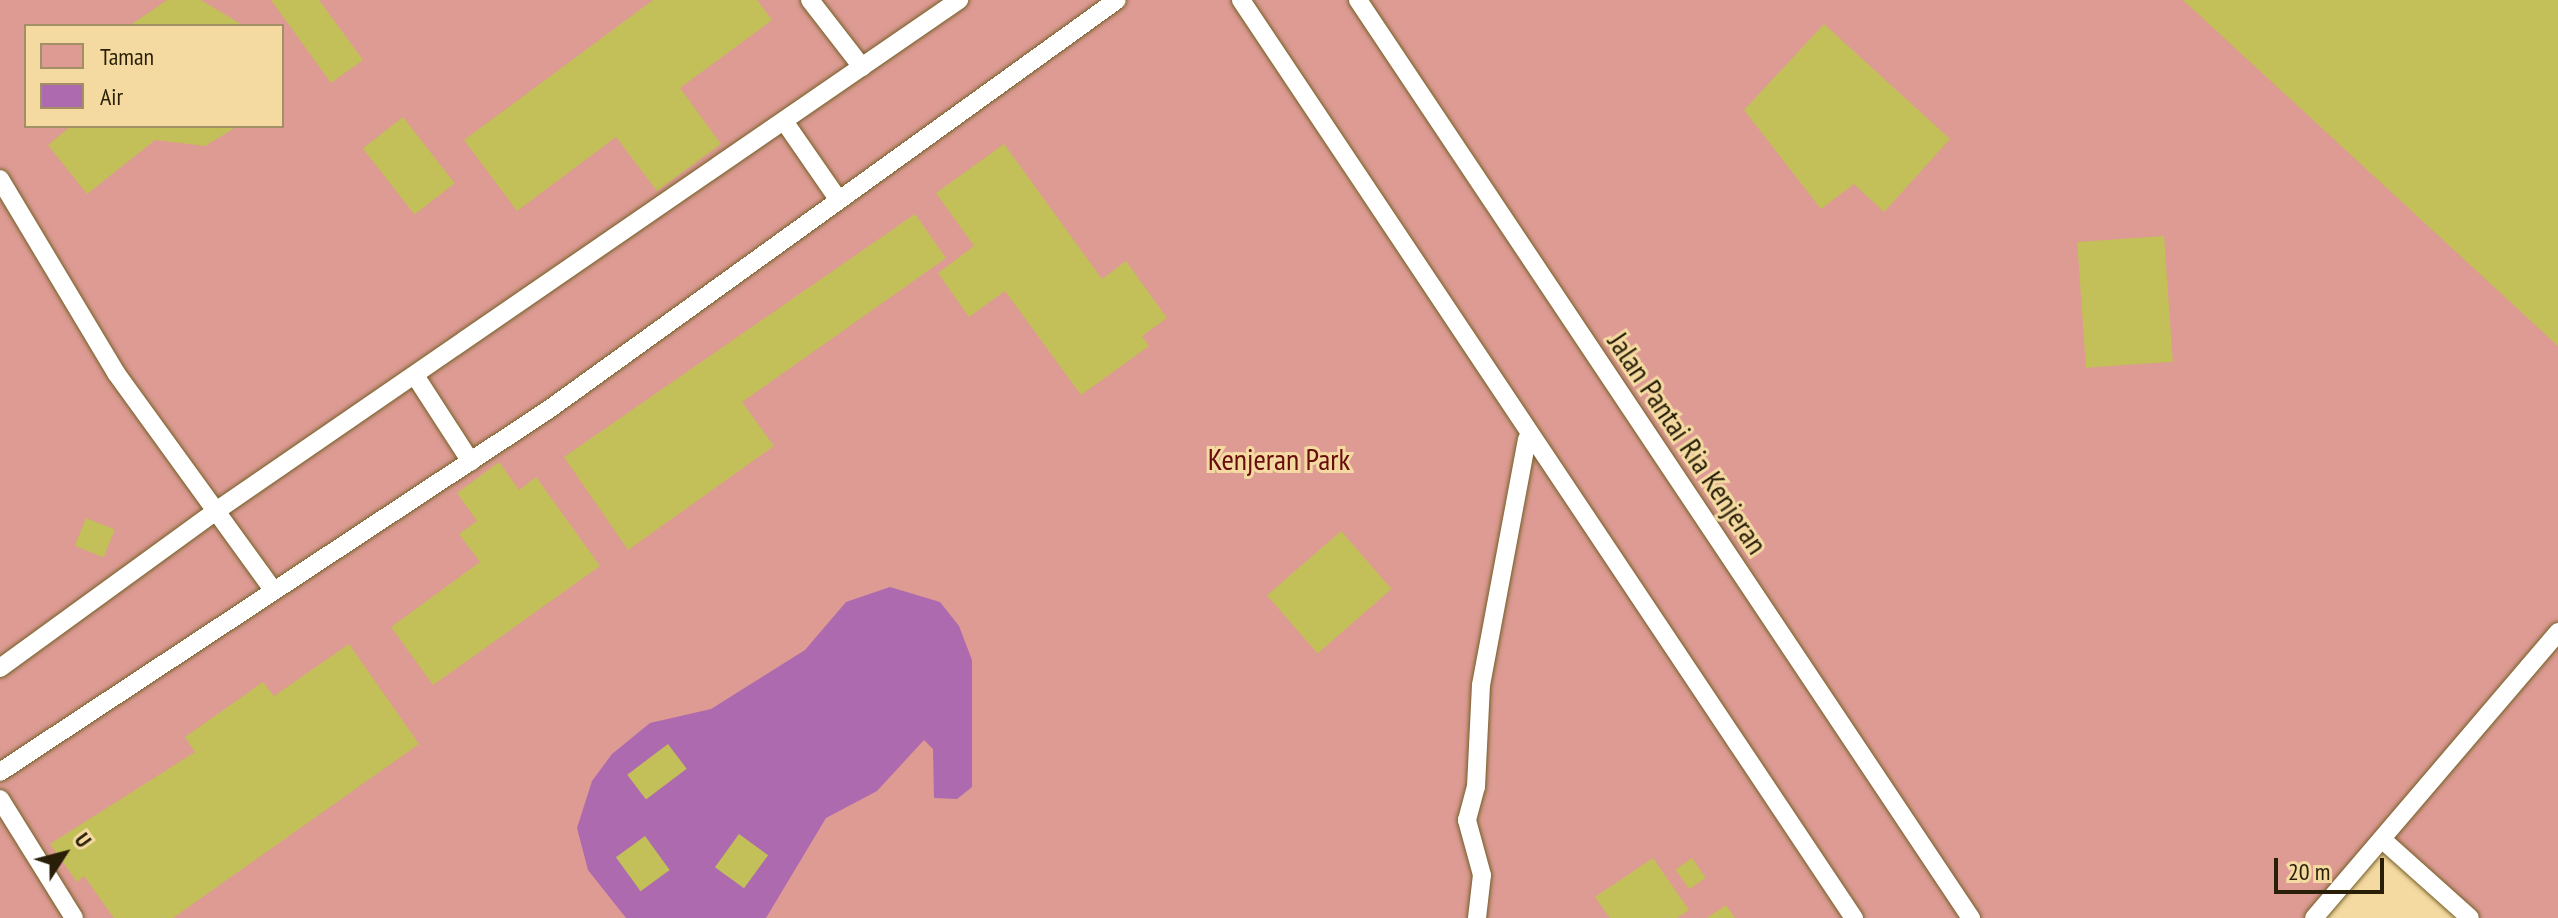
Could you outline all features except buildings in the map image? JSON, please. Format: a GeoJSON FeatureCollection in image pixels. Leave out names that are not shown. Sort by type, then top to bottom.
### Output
{"type":"FeatureCollection","features":[{"type":"Feature","properties":{"kind":"lane"},"geometry":{"type":"LineString","coordinates":[[810,0],[862,67]]}},
{"type":"Feature","properties":{"kind":"lane"},"geometry":{"type":"LineString","coordinates":[[0,668],[216,511],[416,377],[959,0]]}},
{"type":"Feature","properties":{"kind":"lane"},"geometry":{"type":"LineString","coordinates":[[0,772],[471,462],[836,196],[1117,0]]}},
{"type":"Feature","properties":{"kind":"lane"},"geometry":{"type":"LineString","coordinates":[[1241,0],[1527,439],[1854,918]]}},
{"type":"Feature","properties":{"kind":"lane","name":"Jalan Pantai Ria Kenjeran"},"geometry":{"type":"LineString","coordinates":[[1358,0],[1971,918]]}},
{"type":"Feature","properties":{"kind":"lane"},"geometry":{"type":"LineString","coordinates":[[784,121],[836,196]]}},
{"type":"Feature","properties":{"kind":"lane"},"geometry":{"type":"LineString","coordinates":[[2,187],[116,373],[273,590]]}},
{"type":"Feature","properties":{"kind":"lane"},"geometry":{"type":"LineString","coordinates":[[416,377],[471,462]]}},
{"type":"Feature","properties":{"kind":"lane"},"geometry":{"type":"LineString","coordinates":[[1477,918],[1482,875],[1467,820],[1476,787],[1481,685],[1527,439]]}},
{"type":"Feature","properties":{"kind":"lane"},"geometry":{"type":"LineString","coordinates":[[2314,918],[2384,841],[2558,632]]}},
{"type":"Feature","properties":{"kind":"lane"},"geometry":{"type":"LineString","coordinates":[[0,799],[74,918]]}},
{"type":"Feature","properties":{"kind":"lane"},"geometry":{"type":"LineString","coordinates":[[2384,841],[2470,918]]}},
{"type":"Feature","properties":{"kind":"green space","name":"Kenjeran Park"},"geometry":{"type":"Polygon","coordinates":[[[0,0],[2558,0],[2558,918],[2470,918],[2384,841],[2314,918],[0,918],[0,0]]]}},
{"type":"Feature","properties":{"kind":"water"},"geometry":{"type":"Polygon","coordinates":[[[890,587],[940,602],[959,626],[972,660],[972,787],[957,799],[934,798],[933,749],[924,740],[877,791],[826,818],[766,918],[626,918],[588,870],[577,828],[592,781],[612,754],[650,723],[711,709],[805,650],[846,602],[890,587]]]}}]}
